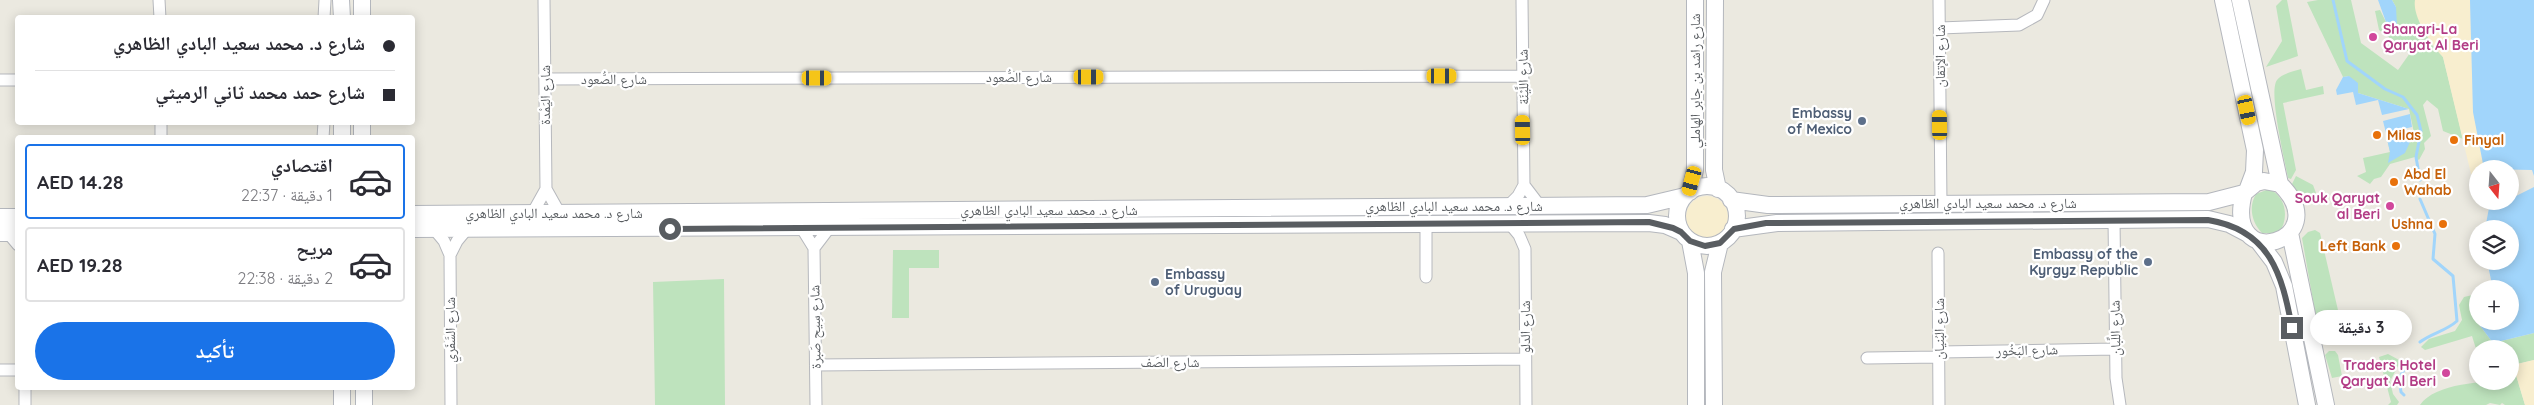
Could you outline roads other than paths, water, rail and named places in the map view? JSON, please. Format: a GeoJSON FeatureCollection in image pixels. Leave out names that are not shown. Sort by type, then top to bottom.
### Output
{"type":"FeatureCollection","features":[{"type":"Feature","properties":{"kind":"street"},"geometry":{"type":"LineString","coordinates":[[160,0],[160,15]]}},
{"type":"Feature","properties":{"kind":"street"},"geometry":{"type":"LineString","coordinates":[[324,15],[325,0]]}},
{"type":"Feature","properties":{"kind":"street"},"geometry":{"type":"LineString","coordinates":[[341,0],[342,15]]}},
{"type":"Feature","properties":{"kind":"street"},"geometry":{"type":"LineString","coordinates":[[362,0],[362,15]]}},
{"type":"Feature","properties":{"kind":"street","name":"شارع اليَمْدة"},"geometry":{"type":"LineString","coordinates":[[544,0],[546,189],[560,214]]}},
{"type":"Feature","properties":{"kind":"street","name":"شارع اللَّيْنَة"},"geometry":{"type":"LineString","coordinates":[[1522,0],[1524,185]]}},
{"type":"Feature","properties":{"kind":"street","name":"شارع راشد بن جابر الهاملي"},"geometry":{"type":"LineString","coordinates":[[1687,194],[1695,170],[1695,0]]}},
{"type":"Feature","properties":{"kind":"street","name":"شارع راشد بن جابر الهاملي"},"geometry":{"type":"LineString","coordinates":[[1714,0],[1714,170],[1718,189]]}},
{"type":"Feature","properties":{"kind":"street","name":"شارع الإتقان"},"geometry":{"type":"LineString","coordinates":[[1939,0],[1941,203]]}},
{"type":"Feature","properties":{"kind":"street"},"geometry":{"type":"LineString","coordinates":[[1940,28],[2020,25],[2037,15],[2044,0]]}},
{"type":"Feature","properties":{"kind":"street"},"geometry":{"type":"LineString","coordinates":[[2223,0],[2255,150],[2254,172],[2246,191],[2240,214],[2253,238],[2274,262],[2284,286],[2307,405]]}},
{"type":"Feature","properties":{"kind":"street"},"geometry":{"type":"LineString","coordinates":[[2240,0],[2280,184],[2292,196],[2295,206],[2294,226],[2290,233],[2274,242],[2253,238]]}},
{"type":"Feature","properties":{"kind":"street","name":"شارع الصُّعود"},"geometry":{"type":"LineString","coordinates":[[545,79],[1523,76]]}},
{"type":"Feature","properties":{"kind":"street"},"geometry":{"type":"LineString","coordinates":[[0,80],[15,80]]}},
{"type":"Feature","properties":{"kind":"street"},"geometry":{"type":"LineString","coordinates":[[2246,191],[2264,181],[2280,184]]}},
{"type":"Feature","properties":{"kind":"street"},"geometry":{"type":"LineString","coordinates":[[1508,206],[1518,196],[1524,185],[1540,206]]}},
{"type":"Feature","properties":{"kind":"street"},"geometry":{"type":"LineString","coordinates":[[1696,405],[1696,273],[1686,237],[1677,222],[1677,211],[1687,194],[1709,187],[1718,189],[1731,200],[1736,214],[1734,229],[1720,243],[1714,272],[1714,405]]}},
{"type":"Feature","properties":{"kind":"street","name":"شارع اليَمْدة"},"geometry":{"type":"LineString","coordinates":[[532,214],[546,189]]}},
{"type":"Feature","properties":{"kind":"street","name":"شارع د. محمد سعيد البادي الظاهري"},"geometry":{"type":"LineString","coordinates":[[1731,200],[1768,205],[2209,202],[2246,191]]}},
{"type":"Feature","properties":{"kind":"street","name":"شارع د. محمد سعيد البادي الظاهري"},"geometry":{"type":"LineString","coordinates":[[415,215],[467,229],[599,221],[1399,207],[1647,205],[1687,194]]}},
{"type":"Feature","properties":{"kind":"street"},"geometry":{"type":"LineString","coordinates":[[1399,207],[1399,224]]}},
{"type":"Feature","properties":{"kind":"street"},"geometry":{"type":"LineString","coordinates":[[415,210],[437,221]]}},
{"type":"Feature","properties":{"kind":"street","name":"شارع د. محمد سعيد البادي الظاهري"},"geometry":{"type":"LineString","coordinates":[[415,228],[437,221],[532,214],[560,214],[599,221],[801,227],[1649,222],[1665,225],[1686,237]]}},
{"type":"Feature","properties":{"kind":"street"},"geometry":{"type":"LineString","coordinates":[[0,217],[15,217]]}},
{"type":"Feature","properties":{"kind":"street","name":"شارع اللِّبان"},"geometry":{"type":"LineString","coordinates":[[2114,220],[2115,349],[2120,405]]}},
{"type":"Feature","properties":{"kind":"street","name":"شارع د. محمد سعيد البادي الظاهري"},"geometry":{"type":"LineString","coordinates":[[1734,229],[1777,223],[2208,220],[2229,224],[2253,238]]}},
{"type":"Feature","properties":{"kind":"street","name":"شارع السَّفَري"},"geometry":{"type":"LineString","coordinates":[[437,221],[450,255],[451,405]]}},
{"type":"Feature","properties":{"kind":"street","name":"شارع الدلو"},"geometry":{"type":"LineString","coordinates":[[1510,223],[1519,235],[1524,249],[1526,405]]}},
{"type":"Feature","properties":{"kind":"street","name":"شارع الدلو"},"geometry":{"type":"LineString","coordinates":[[1524,249],[1538,223]]}},
{"type":"Feature","properties":{"kind":"street"},"geometry":{"type":"LineString","coordinates":[[1426,224],[1426,277]]}},
{"type":"Feature","properties":{"kind":"street"},"geometry":{"type":"LineString","coordinates":[[801,227],[814,248],[830,227]]}},
{"type":"Feature","properties":{"kind":"street"},"geometry":{"type":"LineString","coordinates":[[450,255],[457,241],[467,229]]}},
{"type":"Feature","properties":{"kind":"street"},"geometry":{"type":"LineString","coordinates":[[2290,233],[2326,405]]}},
{"type":"Feature","properties":{"kind":"street"},"geometry":{"type":"LineString","coordinates":[[1686,237],[1705,246],[1720,243]]}},
{"type":"Feature","properties":{"kind":"street","name":"شارع سِيح صَبرة"},"geometry":{"type":"LineString","coordinates":[[814,248],[816,405]]}},
{"type":"Feature","properties":{"kind":"street","name":"شارع البُنيان"},"geometry":{"type":"LineString","coordinates":[[1938,253],[1939,405]]}},
{"type":"Feature","properties":{"kind":"street","name":"شارع البَخُور"},"geometry":{"type":"LineString","coordinates":[[1867,358],[2115,349]]}},
{"type":"Feature","properties":{"kind":"street","name":"شارع الصَف"},"geometry":{"type":"LineString","coordinates":[[816,365],[1525,359]]}},
{"type":"Feature","properties":{"kind":"street"},"geometry":{"type":"LineString","coordinates":[[0,370],[15,370]]}},
{"type":"Feature","properties":{"kind":"street"},"geometry":{"type":"LineString","coordinates":[[25,390],[25,405]]}},
{"type":"Feature","properties":{"kind":"street"},"geometry":{"type":"LineString","coordinates":[[342,390],[342,405]]}},
{"type":"Feature","properties":{"kind":"street"},"geometry":{"type":"LineString","coordinates":[[364,390],[364,405]]}},
{"type":"Feature","properties":{"kind":"water"},"geometry":{"type":"Polygon","coordinates":[[[2378,0],[2392,0],[2396,7],[2397,25],[2386,22],[2378,0]]]}},
{"type":"Feature","properties":{"kind":"water"},"geometry":{"type":"Polygon","coordinates":[[[2470,0],[2534,0],[2534,176],[2532,170],[2519,170],[2519,160],[2482,160],[2473,112],[2470,0]]]}},
{"type":"Feature","properties":{"kind":"water"},"geometry":{"type":"Polygon","coordinates":[[[2349,76],[2358,83],[2358,93],[2409,109],[2382,115],[2378,100],[2356,105],[2353,92],[2337,95],[2336,90],[2343,77],[2349,76]]]}},
{"type":"Feature","properties":{"kind":"water"},"geometry":{"type":"Polygon","coordinates":[[[2410,114],[2412,127],[2386,133],[2383,121],[2410,114]]]}},
{"type":"Feature","properties":{"kind":"water"},"geometry":{"type":"Polygon","coordinates":[[[2414,133],[2405,153],[2388,163],[2390,152],[2387,139],[2414,133]]]}},
{"type":"Feature","properties":{"kind":"water"},"geometry":{"type":"Polygon","coordinates":[[[2534,187],[2534,333],[2505,340],[2491,340],[2483,330],[2519,330],[2519,280],[2491,280],[2489,270],[2519,270],[2519,220],[2487,220],[2489,210],[2519,210],[2519,194],[2534,187]]]}},
{"type":"Feature","properties":{"kind":"waterway"},"geometry":{"type":"LineString","coordinates":[[2333,0],[2347,61],[2385,89],[2403,97],[2417,115],[2421,131],[2416,157],[2420,180]]}},
{"type":"Feature","properties":{"kind":"waterway"},"geometry":{"type":"LineString","coordinates":[[2420,199],[2435,234],[2433,259],[2453,276],[2457,321],[2420,342]]}},
{"type":"Feature","properties":{"kind":"waterway"},"geometry":{"type":"LineString","coordinates":[[2404,395],[2401,392],[2399,379],[2407,364]]}},
{"type":"Feature","properties":{"kind":"place","name":"Shangri-La Qaryat Al Beri"},"geometry":{"type":"Point","coordinates":[2373,37]}},
{"type":"Feature","properties":{"kind":"place","name":"Embassy of Mexico"},"geometry":{"type":"Point","coordinates":[1862,121]}},
{"type":"Feature","properties":{"kind":"place","name":"Milas"},"geometry":{"type":"Point","coordinates":[2377,135]}},
{"type":"Feature","properties":{"kind":"place","name":"Finyal"},"geometry":{"type":"Point","coordinates":[2454,140]}},
{"type":"Feature","properties":{"kind":"place","name":"Abd El Wahab"},"geometry":{"type":"Point","coordinates":[2394,182]}},
{"type":"Feature","properties":{"kind":"place","name":"Souk Qaryat al Beri"},"geometry":{"type":"Point","coordinates":[2390,206]}},
{"type":"Feature","properties":{"kind":"place","name":"Ushna"},"geometry":{"type":"Point","coordinates":[2443,224]}},
{"type":"Feature","properties":{"kind":"place","name":"Left Bank"},"geometry":{"type":"Point","coordinates":[2396,246]}},
{"type":"Feature","properties":{"kind":"place","name":"Embassy of the Kyrgyz Republic"},"geometry":{"type":"Point","coordinates":[2148,262]}},
{"type":"Feature","properties":{"kind":"place","name":"Embassy of Uruguay"},"geometry":{"type":"Point","coordinates":[1155,282]}},
{"type":"Feature","properties":{"kind":"place","name":"Traders Hotel Qaryat Al Beri"},"geometry":{"type":"Point","coordinates":[2446,373]}}]}
